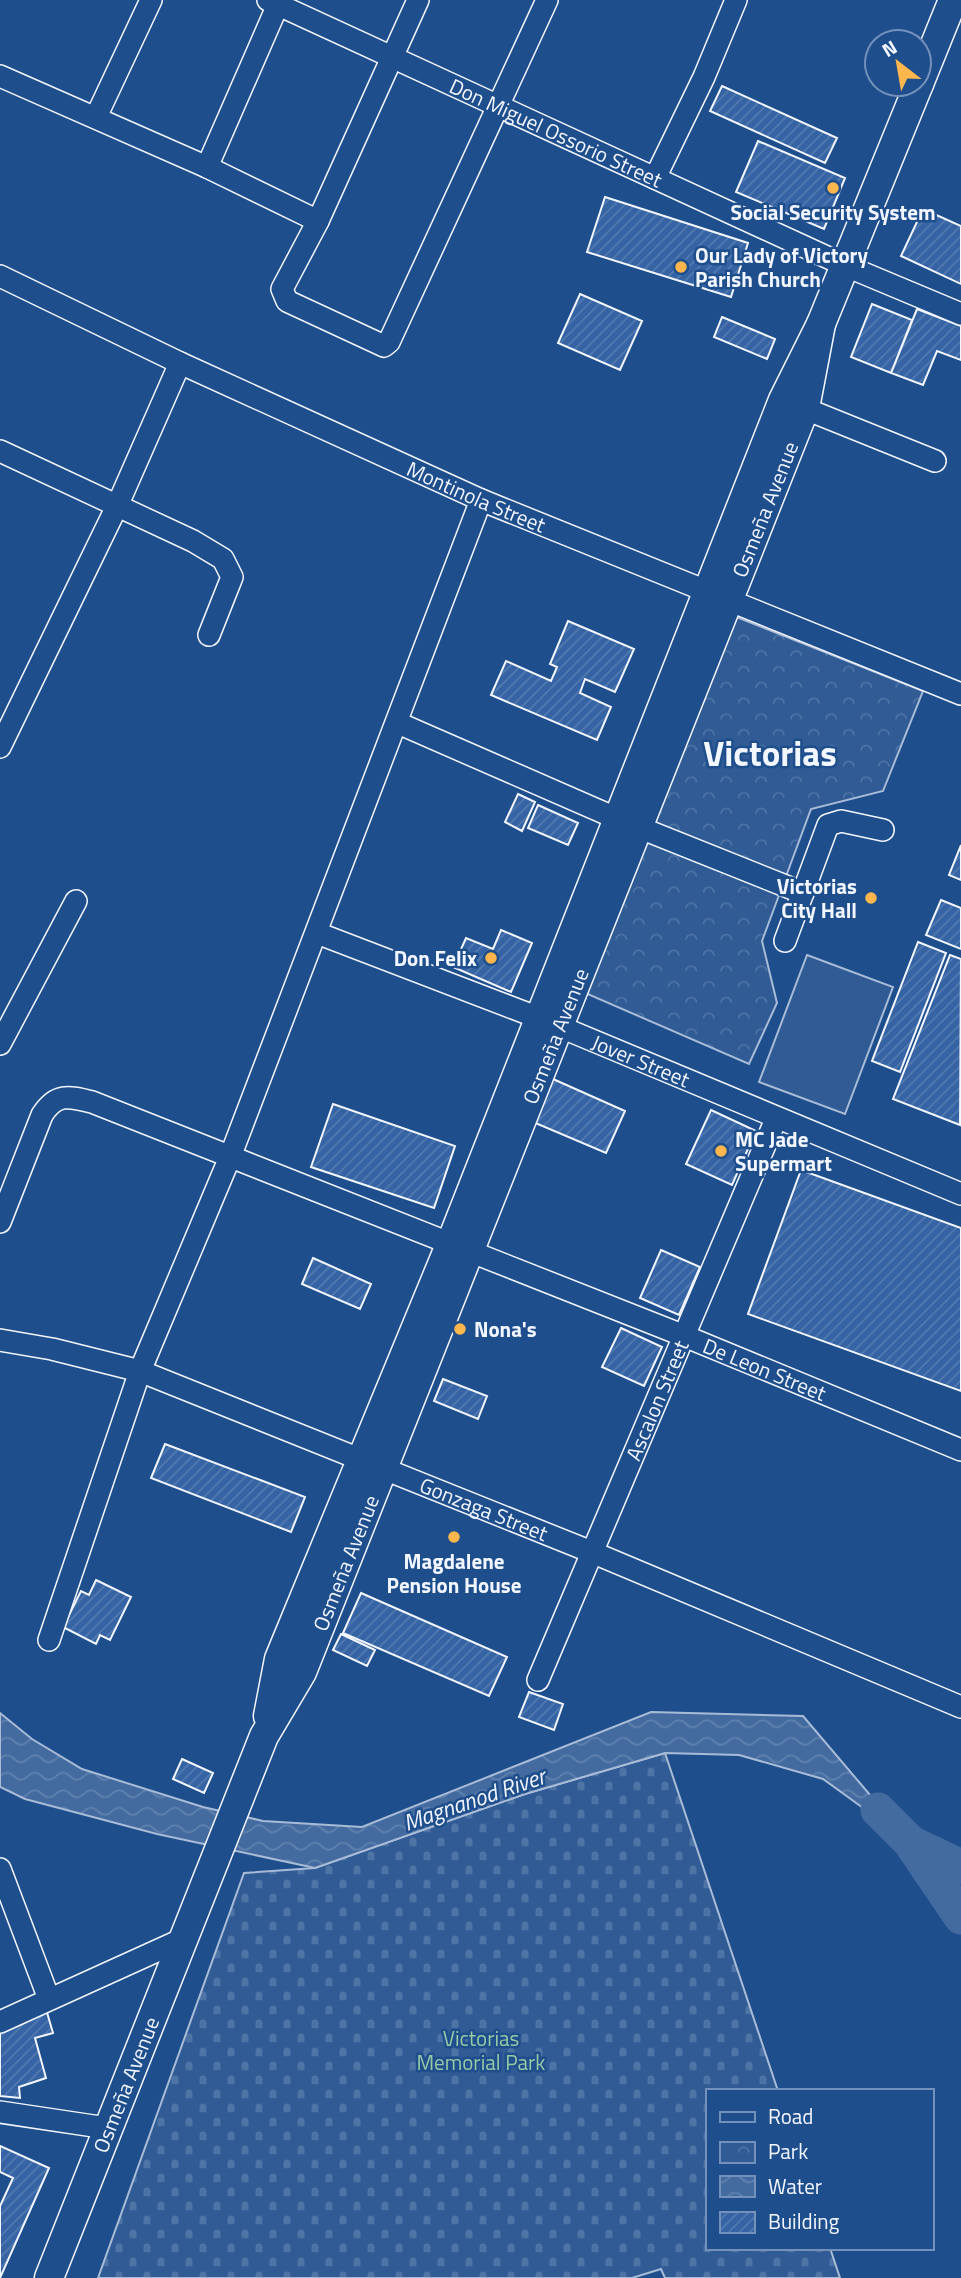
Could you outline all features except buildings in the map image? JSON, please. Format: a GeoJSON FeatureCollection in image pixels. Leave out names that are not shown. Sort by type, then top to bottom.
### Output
{"type":"FeatureCollection","features":[{"type":"Feature","properties":{"kind":"main road","name":"Osmeña Avenue"},"geometry":{"type":"LineString","coordinates":[[933,49],[953,0]]}},
{"type":"Feature","properties":{"kind":"main road","name":"Osmeña Avenue"},"geometry":{"type":"LineString","coordinates":[[50,2278],[264,1736],[279,1659],[372,1465],[794,404],[844,265],[913,98]]}},
{"type":"Feature","properties":{"kind":"street"},"geometry":{"type":"LineString","coordinates":[[96,117],[151,0]]}},
{"type":"Feature","properties":{"kind":"street"},"geometry":{"type":"LineString","coordinates":[[418,0],[318,221],[282,289],[287,301],[384,346],[390,342],[547,0]]}},
{"type":"Feature","properties":{"kind":"street"},"geometry":{"type":"LineString","coordinates":[[655,178],[704,77],[736,0]]}},
{"type":"Feature","properties":{"kind":"street"},"geometry":{"type":"LineString","coordinates":[[207,167],[275,2]]}},
{"type":"Feature","properties":{"kind":"street","name":"Don Miguel Ossorio Street"},"geometry":{"type":"LineString","coordinates":[[275,2],[498,108],[844,265],[961,314]]}},
{"type":"Feature","properties":{"kind":"street"},"geometry":{"type":"LineString","coordinates":[[0,76],[207,167],[318,221]]}},
{"type":"Feature","properties":{"kind":"street","name":"Montinola Street"},"geometry":{"type":"LineString","coordinates":[[0,276],[180,363],[481,500],[961,694]]}},
{"type":"Feature","properties":{"kind":"street"},"geometry":{"type":"LineString","coordinates":[[0,747],[118,504],[180,363]]}},
{"type":"Feature","properties":{"kind":"street"},"geometry":{"type":"LineString","coordinates":[[794,404],[935,461]]}},
{"type":"Feature","properties":{"kind":"street"},"geometry":{"type":"LineString","coordinates":[[0,450],[214,552],[230,569],[232,577],[209,635]]}},
{"type":"Feature","properties":{"kind":"street"},"geometry":{"type":"LineString","coordinates":[[49,1640],[140,1371],[230,1157],[481,500]]}},
{"type":"Feature","properties":{"kind":"street"},"geometry":{"type":"LineString","coordinates":[[398,723],[629,823],[803,893]]}},
{"type":"Feature","properties":{"kind":"street"},"geometry":{"type":"LineString","coordinates":[[785,941],[828,825],[841,821],[883,830]]}},
{"type":"Feature","properties":{"kind":"street"},"geometry":{"type":"LineString","coordinates":[[0,1044],[76,901]]}},
{"type":"Feature","properties":{"kind":"street","name":"Jover Street"},"geometry":{"type":"LineString","coordinates":[[317,933],[549,1022],[961,1194]]}},
{"type":"Feature","properties":{"kind":"street","name":"De Leon Street"},"geometry":{"type":"LineString","coordinates":[[0,1222],[42,1115],[50,1102],[65,1095],[92,1102],[682,1335],[961,1450]]}},
{"type":"Feature","properties":{"kind":"street","name":"Ascalon Street"},"geometry":{"type":"LineString","coordinates":[[538,1680],[594,1553],[682,1335],[776,1119]]}},
{"type":"Feature","properties":{"kind":"street","name":"Gonzaga Street"},"geometry":{"type":"LineString","coordinates":[[0,1340],[52,1349],[140,1371],[594,1553],[961,1707]]}},
{"type":"Feature","properties":{"kind":"street"},"geometry":{"type":"LineString","coordinates":[[0,1869],[49,1999]]}},
{"type":"Feature","properties":{"kind":"street"},"geometry":{"type":"LineString","coordinates":[[0,2022],[183,1939]]}},
{"type":"Feature","properties":{"kind":"street"},"geometry":{"type":"LineString","coordinates":[[0,2112],[107,2128]]}},
{"type":"Feature","properties":{"kind":"shaded area"},"geometry":{"type":"Polygon","coordinates":[[[807,955],[893,987],[845,1114],[759,1082],[807,955]]]}},
{"type":"Feature","properties":{"kind":"green space"},"geometry":{"type":"Polygon","coordinates":[[[734,616],[923,691],[883,791],[811,809],[762,941],[777,1003],[749,1064],[583,992],[734,616]]]}},
{"type":"Feature","properties":{"kind":"green space","name":"Victorias Memorial Park"},"geometry":{"type":"Polygon","coordinates":[[[665,1753],[777,2089],[706,2089],[706,2250],[831,2250],[840,2278],[665,2278],[661,2269],[632,2278],[98,2278],[244,1873],[315,1868],[525,1794],[665,1753]]]}},
{"type":"Feature","properties":{"kind":"water"},"geometry":{"type":"Polygon","coordinates":[[[651,1712],[803,1716],[910,1842],[823,1779],[739,1755],[665,1753],[525,1794],[315,1868],[157,1834],[25,1799],[0,1787],[0,1713],[32,1739],[82,1769],[203,1807],[263,1821],[362,1827],[651,1712]]]}},
{"type":"Feature","properties":{"kind":"waterway","name":"Magnanod River"},"geometry":{"type":"LineString","coordinates":[[878,1810],[910,1842],[961,1917]]}},
{"type":"Feature","properties":{"kind":"waterway","name":"Magnanod River"},"geometry":{"type":"LineString","coordinates":[[911,1843],[961,1867]]}},
{"type":"Feature","properties":{"kind":"place","name":"Social Security System"},"geometry":{"type":"Point","coordinates":[833,188]}},
{"type":"Feature","properties":{"kind":"place","name":"Our Lady of Victory Parish Church"},"geometry":{"type":"Point","coordinates":[681,267]}},
{"type":"Feature","properties":{"kind":"place","name":"Victorias City Hall"},"geometry":{"type":"Point","coordinates":[871,898]}},
{"type":"Feature","properties":{"kind":"place","name":"Don Felix"},"geometry":{"type":"Point","coordinates":[491,958]}},
{"type":"Feature","properties":{"kind":"place","name":"MC Jade Supermart"},"geometry":{"type":"Point","coordinates":[721,1151]}},
{"type":"Feature","properties":{"kind":"place","name":"Nona's"},"geometry":{"type":"Point","coordinates":[460,1329]}},
{"type":"Feature","properties":{"kind":"place","name":"Magdalene Pension House"},"geometry":{"type":"Point","coordinates":[454,1537]}},
{"type":"Feature","properties":{"kind":"district","name":"Victorias"},"geometry":{"type":"Point","coordinates":[770,753]}}]}
